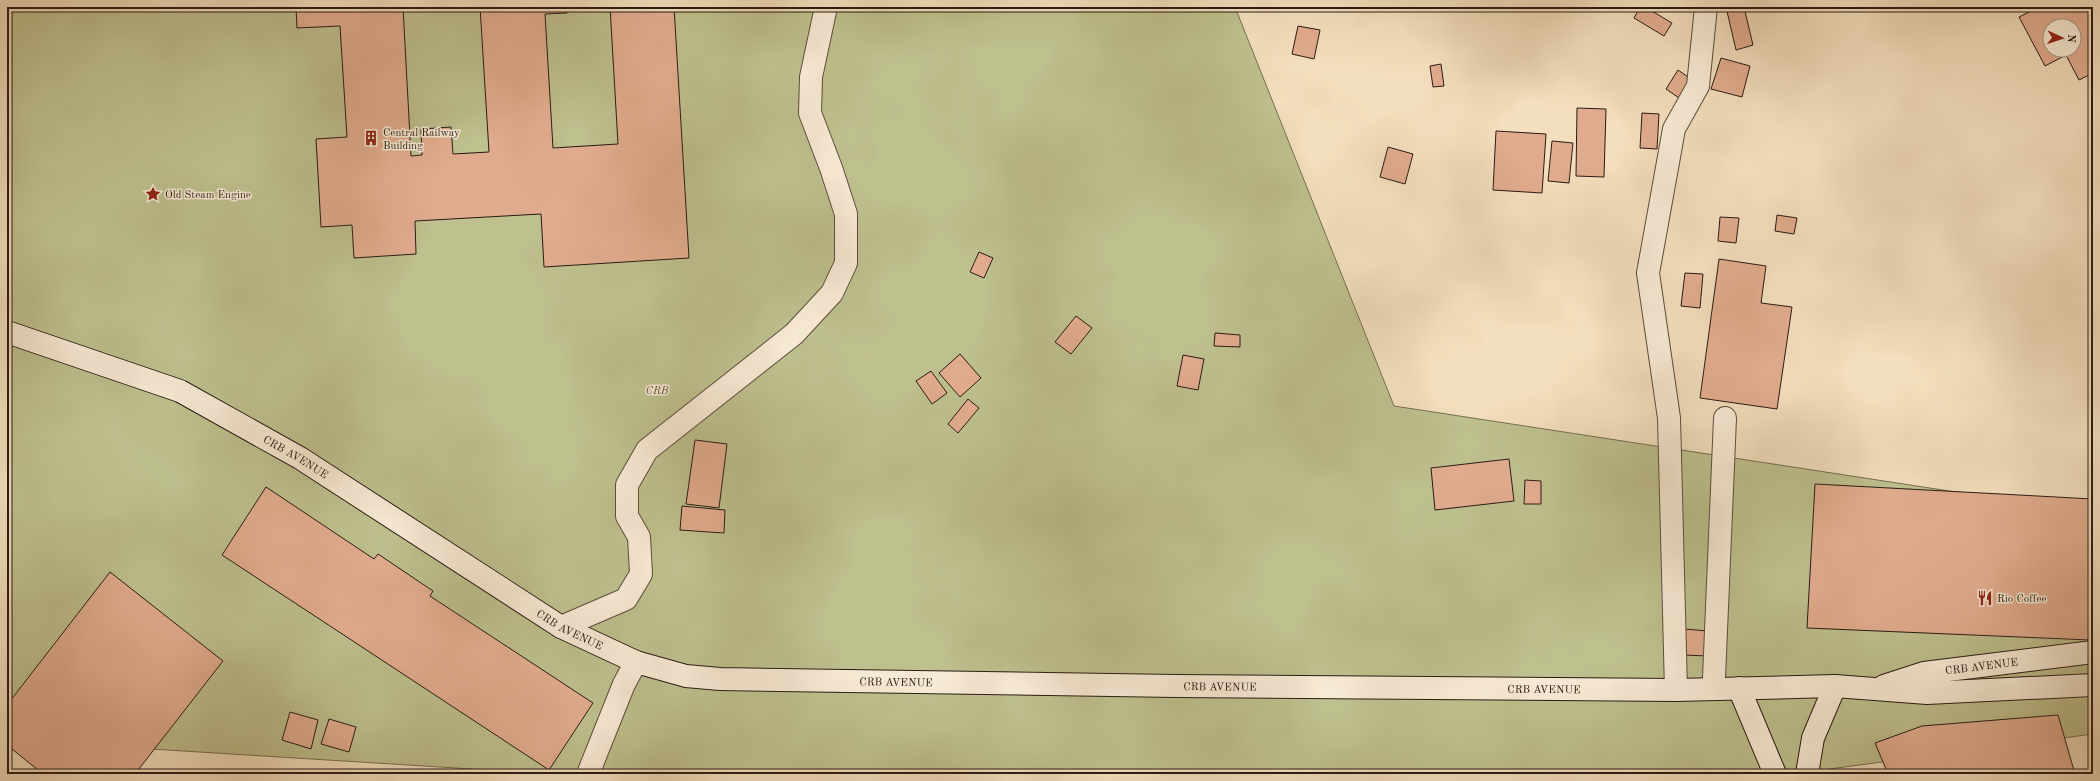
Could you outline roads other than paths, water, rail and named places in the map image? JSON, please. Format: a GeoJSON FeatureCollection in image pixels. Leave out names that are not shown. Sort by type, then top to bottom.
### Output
{"type":"FeatureCollection","features":[{"type":"Feature","properties":{"kind":"main road"},"geometry":{"type":"LineString","coordinates":[[561,627],[626,599],[641,574],[639,537],[627,516],[627,485],[647,450],[794,334],[832,293],[846,263],[846,214],[831,168],[810,113],[811,77],[826,7]]}},
{"type":"Feature","properties":{"kind":"main road"},"geometry":{"type":"LineString","coordinates":[[1676,690],[1669,418],[1648,274],[1674,129],[1698,86],[1706,7]]}},
{"type":"Feature","properties":{"kind":"main road","name":"CRB AVENUE"},"geometry":{"type":"LineString","coordinates":[[7,332],[180,391],[300,458],[561,627],[636,662],[686,676],[720,679],[1176,686],[1676,690],[1835,686],[1927,693],[2093,685]]}},
{"type":"Feature","properties":{"kind":"main road"},"geometry":{"type":"LineString","coordinates":[[1714,678],[1725,418]]}},
{"type":"Feature","properties":{"kind":"main road","name":"CRB AVENUE"},"geometry":{"type":"LineString","coordinates":[[1872,690],[1924,673],[2093,652]]}},
{"type":"Feature","properties":{"kind":"main road"},"geometry":{"type":"LineString","coordinates":[[588,774],[624,684],[636,662]]}},
{"type":"Feature","properties":{"kind":"main road"},"geometry":{"type":"LineString","coordinates":[[1807,774],[1813,738],[1835,686]]}},
{"type":"Feature","properties":{"kind":"main road"},"geometry":{"type":"LineString","coordinates":[[1740,688],[1775,774]]}},
{"type":"Feature","properties":{"kind":"place","name":"Central Railway Building"},"geometry":{"type":"Point","coordinates":[371,138]}},
{"type":"Feature","properties":{"kind":"place","name":"Old Steam Engine"},"geometry":{"type":"Point","coordinates":[153,194]}},
{"type":"Feature","properties":{"kind":"place","name":"Rio Coffee"},"geometry":{"type":"Point","coordinates":[1985,598]}},
{"type":"Feature","properties":{"kind":"park label","name":"CRB"},"geometry":{"type":"Point","coordinates":[657,390]}}]}
